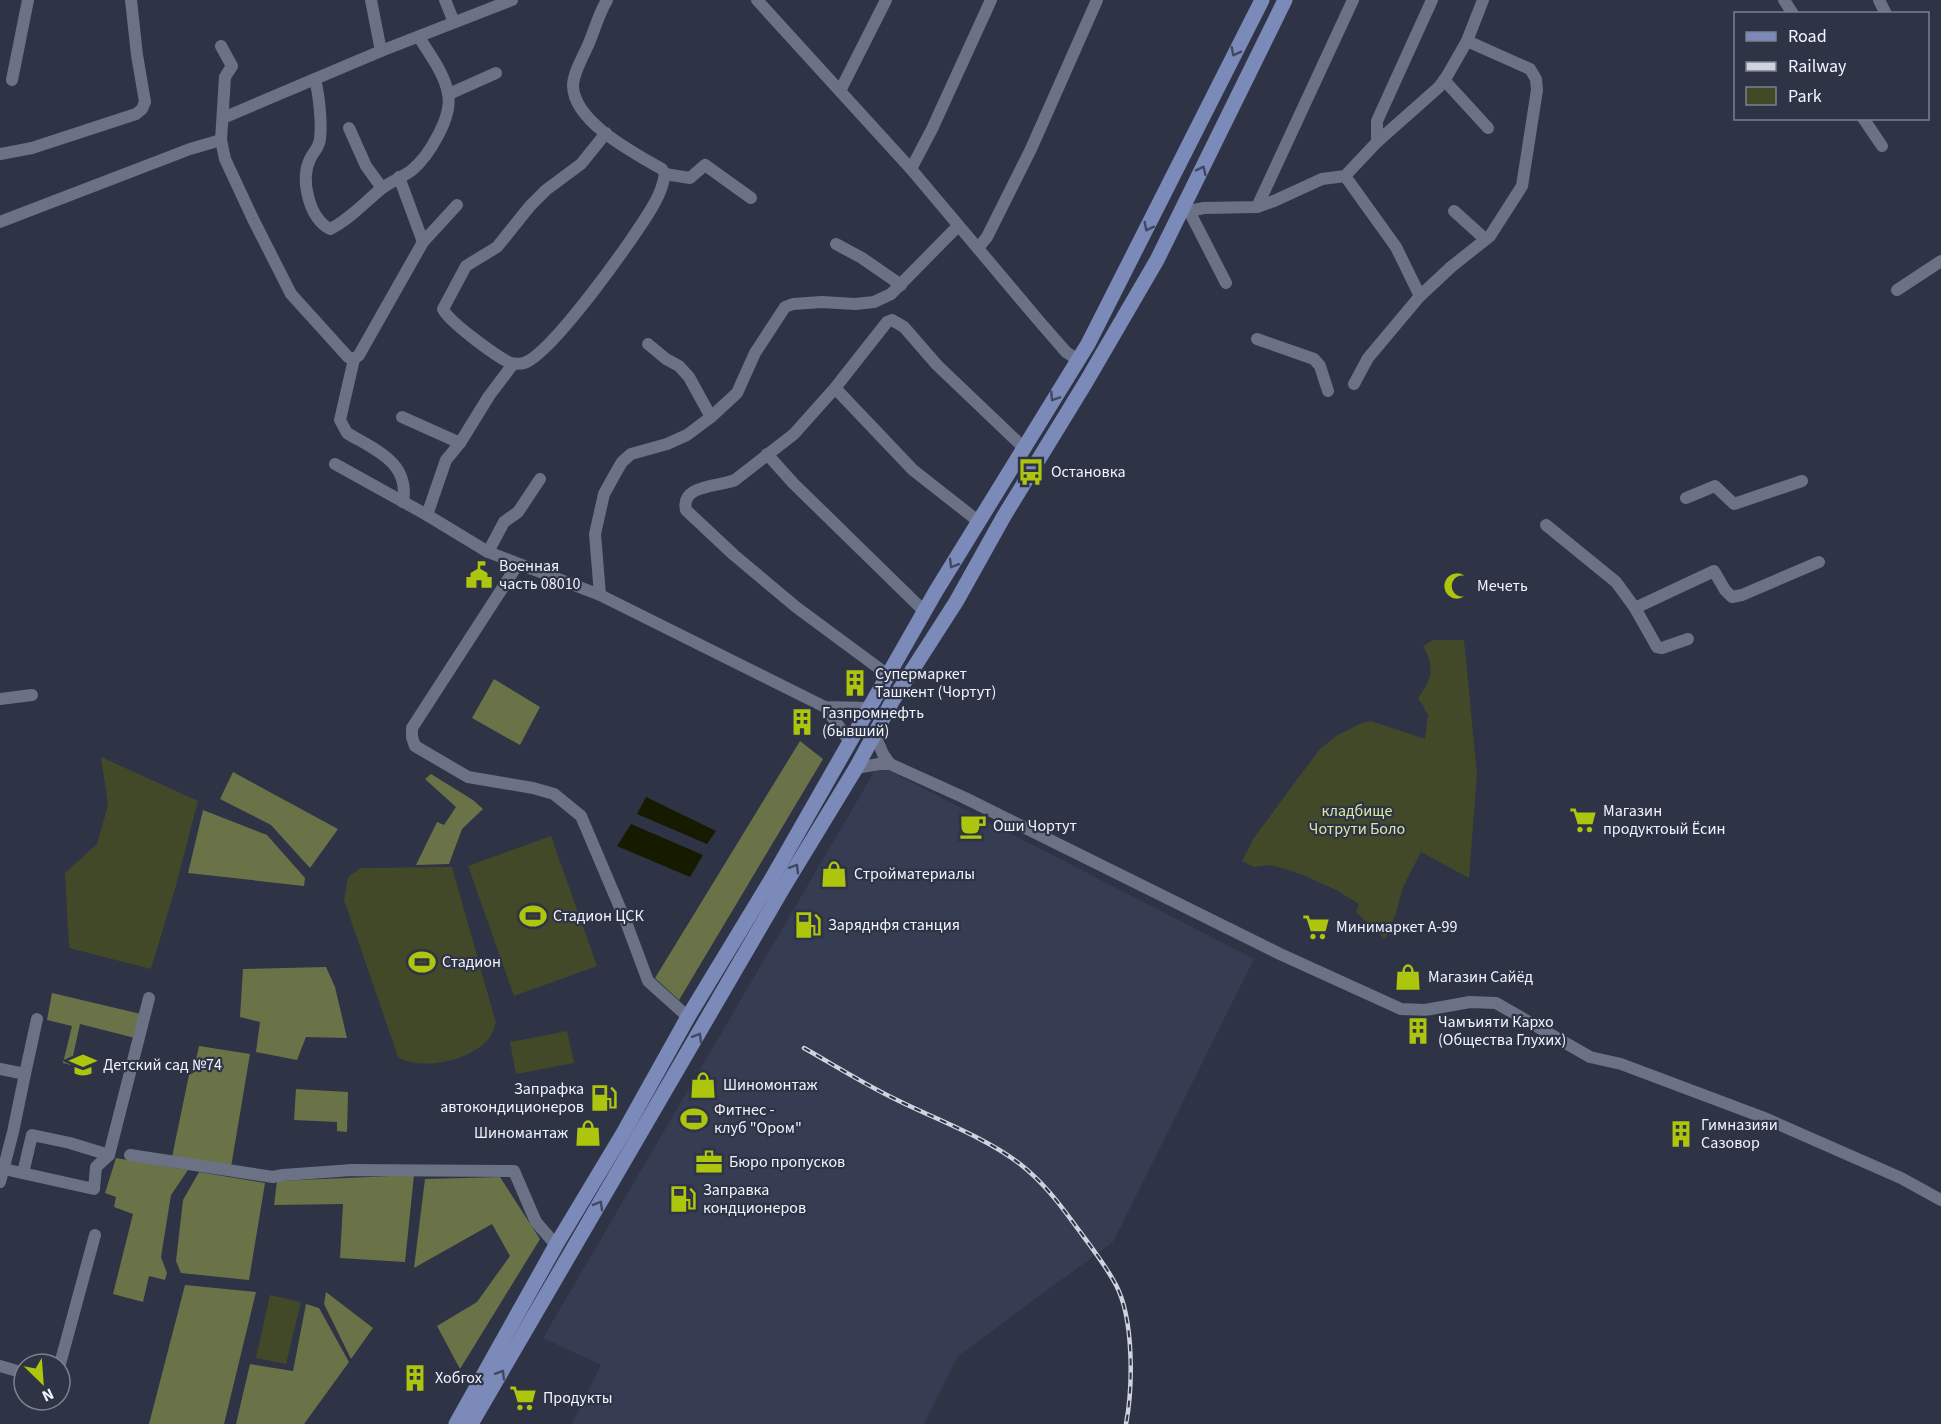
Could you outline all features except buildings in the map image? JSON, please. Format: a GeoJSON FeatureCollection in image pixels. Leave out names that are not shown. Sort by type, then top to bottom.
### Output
{"type":"FeatureCollection","features":[{"type":"Feature","properties":{"kind":"main road"},"geometry":{"type":"LineString","coordinates":[[456,1424],[471,1418],[777,884],[850,742],[936,591],[1078,360],[1120,282],[1262,0]]}},
{"type":"Feature","properties":{"kind":"main road"},"geometry":{"type":"LineString","coordinates":[[471,1418],[556,1245],[625,1130],[688,1017],[856,768],[893,700],[956,602],[1004,516],[1086,382],[1187,207],[1285,0]]}},
{"type":"Feature","properties":{"kind":"main road"},"geometry":{"type":"LineString","coordinates":[[1120,282],[1138,292]]}},
{"type":"Feature","properties":{"kind":"main road"},"geometry":{"type":"LineString","coordinates":[[936,591],[956,602]]}},
{"type":"Feature","properties":{"kind":"street"},"geometry":{"type":"LineString","coordinates":[[12,80],[28,0]]}},
{"type":"Feature","properties":{"kind":"street"},"geometry":{"type":"LineString","coordinates":[[0,154],[32,148],[136,114],[142,109],[145,102],[130,0]]}},
{"type":"Feature","properties":{"kind":"street"},"geometry":{"type":"LineString","coordinates":[[371,0],[381,51]]}},
{"type":"Feature","properties":{"kind":"street"},"geometry":{"type":"LineString","coordinates":[[445,0],[454,22]]}},
{"type":"Feature","properties":{"kind":"street"},"geometry":{"type":"LineString","coordinates":[[223,118],[381,51],[512,0]]}},
{"type":"Feature","properties":{"kind":"street"},"geometry":{"type":"LineString","coordinates":[[606,133],[581,164],[546,190],[530,206],[497,247],[466,266],[443,309],[449,318],[497,355],[513,364],[524,363],[535,357],[596,289],[654,205],[662,187],[665,174],[662,169],[627,149],[606,133],[588,118],[576,101],[573,84],[607,0]]}},
{"type":"Feature","properties":{"kind":"street"},"geometry":{"type":"LineString","coordinates":[[757,0],[911,169],[1052,337],[1066,352],[1078,360]]}},
{"type":"Feature","properties":{"kind":"street"},"geometry":{"type":"LineString","coordinates":[[840,91],[886,0]]}},
{"type":"Feature","properties":{"kind":"street"},"geometry":{"type":"LineString","coordinates":[[911,169],[932,129],[991,0]]}},
{"type":"Feature","properties":{"kind":"street"},"geometry":{"type":"LineString","coordinates":[[978,248],[987,237],[1031,149],[1097,0]]}},
{"type":"Feature","properties":{"kind":"street"},"geometry":{"type":"LineString","coordinates":[[1257,207],[1353,0]]}},
{"type":"Feature","properties":{"kind":"street"},"geometry":{"type":"LineString","coordinates":[[1377,142],[1377,121],[1432,0]]}},
{"type":"Feature","properties":{"kind":"street"},"geometry":{"type":"LineString","coordinates":[[1187,207],[1257,207],[1322,179],[1345,176],[1377,142],[1444,80],[1467,41],[1483,0]]}},
{"type":"Feature","properties":{"kind":"street"},"geometry":{"type":"LineString","coordinates":[[315,79],[319,94],[321,136],[318,148],[310,157],[306,171],[306,185],[308,198],[314,209],[323,224],[330,229],[382,188],[411,171],[429,152],[440,132],[448,105],[448,94],[439,71],[419,37]]}},
{"type":"Feature","properties":{"kind":"street"},"geometry":{"type":"LineString","coordinates":[[1353,384],[1368,358],[1420,296],[1450,267],[1490,236],[1522,186],[1537,90],[1536,79],[1530,69],[1467,41]]}},
{"type":"Feature","properties":{"kind":"street"},"geometry":{"type":"LineString","coordinates":[[221,46],[232,66],[225,77],[221,140],[225,159],[291,294],[348,357],[354,359]]}},
{"type":"Feature","properties":{"kind":"street"},"geometry":{"type":"LineString","coordinates":[[448,94],[496,73]]}},
{"type":"Feature","properties":{"kind":"street"},"geometry":{"type":"LineString","coordinates":[[1444,80],[1488,128]]}},
{"type":"Feature","properties":{"kind":"street"},"geometry":{"type":"LineString","coordinates":[[1864,120],[1882,146]]}},
{"type":"Feature","properties":{"kind":"street"},"geometry":{"type":"LineString","coordinates":[[350,128],[366,166],[382,188]]}},
{"type":"Feature","properties":{"kind":"street"},"geometry":{"type":"LineString","coordinates":[[0,222],[190,148],[221,140]]}},
{"type":"Feature","properties":{"kind":"street"},"geometry":{"type":"LineString","coordinates":[[665,174],[690,178],[705,165],[751,198]]}},
{"type":"Feature","properties":{"kind":"street"},"geometry":{"type":"LineString","coordinates":[[1345,176],[1396,247],[1420,296]]}},
{"type":"Feature","properties":{"kind":"street"},"geometry":{"type":"LineString","coordinates":[[399,177],[423,242]]}},
{"type":"Feature","properties":{"kind":"street"},"geometry":{"type":"LineString","coordinates":[[403,502],[404,482],[395,464],[347,433],[340,420],[354,359],[360,355],[423,242],[457,205]]}},
{"type":"Feature","properties":{"kind":"street"},"geometry":{"type":"LineString","coordinates":[[1187,207],[1226,283]]}},
{"type":"Feature","properties":{"kind":"street"},"geometry":{"type":"LineString","coordinates":[[1454,211],[1485,240]]}},
{"type":"Feature","properties":{"kind":"street"},"geometry":{"type":"LineString","coordinates":[[600,595],[595,534],[604,494],[615,474],[631,454],[667,444],[687,435],[711,417],[736,393],[755,353],[785,307],[793,304],[874,302],[891,294],[901,285],[958,226]]}},
{"type":"Feature","properties":{"kind":"street"},"geometry":{"type":"LineString","coordinates":[[836,244],[862,258],[901,285]]}},
{"type":"Feature","properties":{"kind":"street"},"geometry":{"type":"LineString","coordinates":[[1897,290],[1941,261]]}},
{"type":"Feature","properties":{"kind":"street"},"geometry":{"type":"LineString","coordinates":[[888,675],[796,607],[734,555],[686,510],[685,502],[693,491],[735,480],[794,434],[835,388],[886,322],[892,320],[904,327],[937,365],[1023,447]]}},
{"type":"Feature","properties":{"kind":"street"},"geometry":{"type":"LineString","coordinates":[[1257,339],[1318,362],[1328,391]]}},
{"type":"Feature","properties":{"kind":"street"},"geometry":{"type":"LineString","coordinates":[[648,344],[666,359],[679,366],[689,378],[711,417]]}},
{"type":"Feature","properties":{"kind":"street"},"geometry":{"type":"LineString","coordinates":[[427,515],[446,460],[513,364]]}},
{"type":"Feature","properties":{"kind":"street"},"geometry":{"type":"LineString","coordinates":[[835,388],[913,470],[978,521]]}},
{"type":"Feature","properties":{"kind":"street"},"geometry":{"type":"LineString","coordinates":[[402,417],[460,443]]}},
{"type":"Feature","properties":{"kind":"street"},"geometry":{"type":"LineString","coordinates":[[767,454],[793,483],[925,612]]}},
{"type":"Feature","properties":{"kind":"street"},"geometry":{"type":"LineString","coordinates":[[335,464],[489,552],[600,595],[825,707],[869,708]]}},
{"type":"Feature","properties":{"kind":"street"},"geometry":{"type":"LineString","coordinates":[[489,552],[504,522],[518,512],[540,479]]}},
{"type":"Feature","properties":{"kind":"street"},"geometry":{"type":"LineString","coordinates":[[1686,498],[1715,486],[1734,504],[1802,482]]}},
{"type":"Feature","properties":{"kind":"street"},"geometry":{"type":"LineString","coordinates":[[1546,525],[1616,582],[1635,608],[1657,647],[1662,648],[1688,639]]}},
{"type":"Feature","properties":{"kind":"street"},"geometry":{"type":"LineString","coordinates":[[1635,608],[1714,571],[1732,597],[1742,595],[1819,561]]}},
{"type":"Feature","properties":{"kind":"street"},"geometry":{"type":"LineString","coordinates":[[518,564],[412,728],[415,746],[468,777],[533,788],[554,794],[581,816],[626,922],[648,981],[688,1017]]}},
{"type":"Feature","properties":{"kind":"street"},"geometry":{"type":"LineString","coordinates":[[0,699],[32,695]]}},
{"type":"Feature","properties":{"kind":"street"},"geometry":{"type":"LineString","coordinates":[[825,707],[850,742]]}},
{"type":"Feature","properties":{"kind":"street"},"geometry":{"type":"LineString","coordinates":[[875,735],[890,764]]}},
{"type":"Feature","properties":{"kind":"street"},"geometry":{"type":"LineString","coordinates":[[856,768],[890,764],[965,798],[1293,960],[1401,1009],[1425,1010],[1477,1002],[1497,1004],[1590,1057],[1621,1064],[1762,1118],[1900,1178],[1941,1200]]}},
{"type":"Feature","properties":{"kind":"street"},"geometry":{"type":"LineString","coordinates":[[4,1169],[93,1190],[96,1167],[109,1155],[149,998]]}},
{"type":"Feature","properties":{"kind":"street"},"geometry":{"type":"LineString","coordinates":[[0,1182],[37,1019]]}},
{"type":"Feature","properties":{"kind":"street"},"geometry":{"type":"LineString","coordinates":[[0,1069],[25,1074]]}},
{"type":"Feature","properties":{"kind":"street"},"geometry":{"type":"LineString","coordinates":[[0,1128],[12,1136]]}},
{"type":"Feature","properties":{"kind":"street"},"geometry":{"type":"LineString","coordinates":[[23,1173],[32,1135],[70,1143],[109,1155]]}},
{"type":"Feature","properties":{"kind":"street"},"geometry":{"type":"LineString","coordinates":[[130,1155],[273,1178],[283,1174],[352,1170],[514,1171],[536,1222],[556,1245]]}},
{"type":"Feature","properties":{"kind":"street"},"geometry":{"type":"LineString","coordinates":[[63,1352],[94,1235]]}},
{"type":"Feature","properties":{"kind":"shaded area"},"geometry":{"type":"Polygon","coordinates":[[[878,765],[1254,959],[1113,1242],[958,1356],[924,1424],[572,1424],[601,1365],[543,1338],[878,765]]]}},
{"type":"Feature","properties":{"kind":"shaded area"},"geometry":{"type":"Polygon","coordinates":[[[646,797],[716,831],[707,844],[637,814],[646,797]]]}},
{"type":"Feature","properties":{"kind":"shaded area"},"geometry":{"type":"Polygon","coordinates":[[[631,824],[703,855],[690,877],[617,846],[631,824]]]}},
{"type":"Feature","properties":{"kind":"green space","name":"кладбище Чотрути Боло"},"geometry":{"type":"Polygon","coordinates":[[[1433,640],[1464,640],[1477,774],[1469,878],[1421,852],[1403,887],[1396,913],[1385,939],[1356,912],[1359,904],[1336,890],[1301,874],[1271,865],[1254,867],[1242,861],[1254,838],[1295,782],[1320,749],[1336,736],[1371,721],[1425,739],[1428,715],[1418,698],[1430,673],[1429,660],[1423,646],[1433,640]]]}},
{"type":"Feature","properties":{"kind":"green space"},"geometry":{"type":"Polygon","coordinates":[[[494,679],[540,707],[520,745],[472,718],[494,679]]]}},
{"type":"Feature","properties":{"kind":"green space"},"geometry":{"type":"Polygon","coordinates":[[[800,741],[823,759],[679,1000],[655,978],[800,741]]]}},
{"type":"Feature","properties":{"kind":"green space"},"geometry":{"type":"Polygon","coordinates":[[[101,757],[198,801],[151,969],[69,948],[65,873],[97,844],[108,805],[101,757]]]}},
{"type":"Feature","properties":{"kind":"green space"},"geometry":{"type":"Polygon","coordinates":[[[233,772],[338,829],[310,868],[271,825],[220,799],[233,772]]]}},
{"type":"Feature","properties":{"kind":"green space"},"geometry":{"type":"Polygon","coordinates":[[[431,774],[473,800],[483,809],[462,829],[449,864],[416,865],[437,822],[444,825],[456,807],[425,779],[431,774]]]}},
{"type":"Feature","properties":{"kind":"green space"},"geometry":{"type":"Polygon","coordinates":[[[203,810],[267,835],[305,878],[304,886],[188,873],[203,810]]]}},
{"type":"Feature","properties":{"kind":"green space","name":"Стадион ЦСК"},"geometry":{"type":"Polygon","coordinates":[[[551,836],[597,966],[514,996],[468,866],[551,836]]]}},
{"type":"Feature","properties":{"kind":"green space","name":"Стадион"},"geometry":{"type":"Polygon","coordinates":[[[452,867],[496,1023],[491,1035],[472,1052],[447,1061],[433,1063],[408,1061],[398,1057],[344,900],[348,877],[361,868],[452,867]]]}},
{"type":"Feature","properties":{"kind":"green space"},"geometry":{"type":"Polygon","coordinates":[[[326,967],[335,987],[347,1038],[306,1037],[297,1060],[256,1052],[260,1022],[240,1017],[243,969],[326,967]]]}},
{"type":"Feature","properties":{"kind":"green space"},"geometry":{"type":"Polygon","coordinates":[[[52,993],[141,1014],[135,1038],[80,1024],[71,1065],[63,1063],[72,1026],[47,1020],[52,993]]]}},
{"type":"Feature","properties":{"kind":"green space"},"geometry":{"type":"Polygon","coordinates":[[[567,1031],[574,1063],[516,1074],[510,1042],[567,1031]]]}},
{"type":"Feature","properties":{"kind":"green space"},"geometry":{"type":"Polygon","coordinates":[[[199,1046],[250,1054],[231,1167],[172,1157],[189,1075],[193,1073],[199,1046]]]}},
{"type":"Feature","properties":{"kind":"green space"},"geometry":{"type":"Polygon","coordinates":[[[296,1089],[348,1092],[347,1132],[337,1131],[337,1122],[294,1120],[296,1089]]]}},
{"type":"Feature","properties":{"kind":"green space"},"geometry":{"type":"Polygon","coordinates":[[[116,1158],[188,1170],[171,1195],[161,1257],[167,1273],[165,1280],[149,1276],[143,1302],[113,1294],[133,1214],[114,1207],[116,1197],[105,1193],[116,1158]]]}},
{"type":"Feature","properties":{"kind":"green space"},"geometry":{"type":"Polygon","coordinates":[[[199,1172],[265,1183],[249,1280],[181,1273],[176,1261],[183,1200],[199,1172]]]}},
{"type":"Feature","properties":{"kind":"green space"},"geometry":{"type":"Polygon","coordinates":[[[414,1175],[405,1262],[340,1258],[343,1204],[274,1205],[277,1181],[414,1175]]]}},
{"type":"Feature","properties":{"kind":"green space"},"geometry":{"type":"Polygon","coordinates":[[[500,1177],[540,1239],[460,1369],[437,1326],[477,1302],[510,1256],[492,1224],[414,1268],[425,1179],[500,1177]]]}},
{"type":"Feature","properties":{"kind":"green space"},"geometry":{"type":"Polygon","coordinates":[[[185,1285],[256,1292],[224,1424],[149,1424],[185,1285]]]}},
{"type":"Feature","properties":{"kind":"green space"},"geometry":{"type":"Polygon","coordinates":[[[326,1292],[373,1328],[351,1359],[324,1304],[326,1292]]]}},
{"type":"Feature","properties":{"kind":"green space"},"geometry":{"type":"Polygon","coordinates":[[[270,1295],[301,1302],[286,1364],[256,1358],[270,1295]]]}},
{"type":"Feature","properties":{"kind":"green space"},"geometry":{"type":"Polygon","coordinates":[[[306,1304],[319,1308],[349,1362],[304,1424],[236,1424],[250,1364],[293,1371],[306,1304]]]}},
{"type":"Feature","properties":{"kind":"railway"},"geometry":{"type":"LineString","coordinates":[[804,1048],[883,1093],[991,1145],[1020,1164],[1050,1193],[1102,1262],[1122,1299],[1129,1334],[1131,1373],[1126,1424]]}},
{"type":"Feature","properties":{"kind":"place","name":"Остановка"},"geometry":{"type":"Point","coordinates":[1031,472]}},
{"type":"Feature","properties":{"kind":"place","name":"Военная часть 08010"},"geometry":{"type":"Point","coordinates":[479,575]}},
{"type":"Feature","properties":{"kind":"place","name":"Мечеть"},"geometry":{"type":"Point","coordinates":[1457,586]}},
{"type":"Feature","properties":{"kind":"place","name":"Супермаркет Ташкент (Чортут)"},"geometry":{"type":"Point","coordinates":[855,683]}},
{"type":"Feature","properties":{"kind":"place","name":"Газпромнефть (бывший)"},"geometry":{"type":"Point","coordinates":[802,722]}},
{"type":"Feature","properties":{"kind":"place","name":"Магазин продуктоый Ёсин"},"geometry":{"type":"Point","coordinates":[1583,820]}},
{"type":"Feature","properties":{"kind":"place","name":"Оши Чортут"},"geometry":{"type":"Point","coordinates":[973,826]}},
{"type":"Feature","properties":{"kind":"place","name":"Стройматериалы"},"geometry":{"type":"Point","coordinates":[834,874]}},
{"type":"Feature","properties":{"kind":"place","name":"Стадион ЦСК"},"geometry":{"type":"Point","coordinates":[533,916]}},
{"type":"Feature","properties":{"kind":"place","name":"Заряднфя станция"},"geometry":{"type":"Point","coordinates":[808,925]}},
{"type":"Feature","properties":{"kind":"place","name":"Минимаркет А-99"},"geometry":{"type":"Point","coordinates":[1316,927]}},
{"type":"Feature","properties":{"kind":"place","name":"Стадион"},"geometry":{"type":"Point","coordinates":[422,962]}},
{"type":"Feature","properties":{"kind":"place","name":"Магазин Сайёд"},"geometry":{"type":"Point","coordinates":[1408,977]}},
{"type":"Feature","properties":{"kind":"place","name":"Чамъияти Кархо (Общества Глухих)"},"geometry":{"type":"Point","coordinates":[1418,1031]}},
{"type":"Feature","properties":{"kind":"place","name":"Детский сад №74"},"geometry":{"type":"Point","coordinates":[83,1065]}},
{"type":"Feature","properties":{"kind":"place","name":"Шиномонтаж"},"geometry":{"type":"Point","coordinates":[703,1085]}},
{"type":"Feature","properties":{"kind":"place","name":"Запрафка автокондиционеров"},"geometry":{"type":"Point","coordinates":[604,1098]}},
{"type":"Feature","properties":{"kind":"place","name":"Фитнес - клуб \"Ором\""},"geometry":{"type":"Point","coordinates":[694,1119]}},
{"type":"Feature","properties":{"kind":"place","name":"Шиномантаж"},"geometry":{"type":"Point","coordinates":[588,1133]}},
{"type":"Feature","properties":{"kind":"place","name":"Гимназияи Сазовор"},"geometry":{"type":"Point","coordinates":[1681,1134]}},
{"type":"Feature","properties":{"kind":"place","name":"Бюро пропусков"},"geometry":{"type":"Point","coordinates":[709,1162]}},
{"type":"Feature","properties":{"kind":"place","name":"Заправка кондционеров"},"geometry":{"type":"Point","coordinates":[683,1199]}},
{"type":"Feature","properties":{"kind":"place","name":"Хобгох"},"geometry":{"type":"Point","coordinates":[415,1378]}},
{"type":"Feature","properties":{"kind":"place","name":"Продукты"},"geometry":{"type":"Point","coordinates":[523,1398]}}]}
